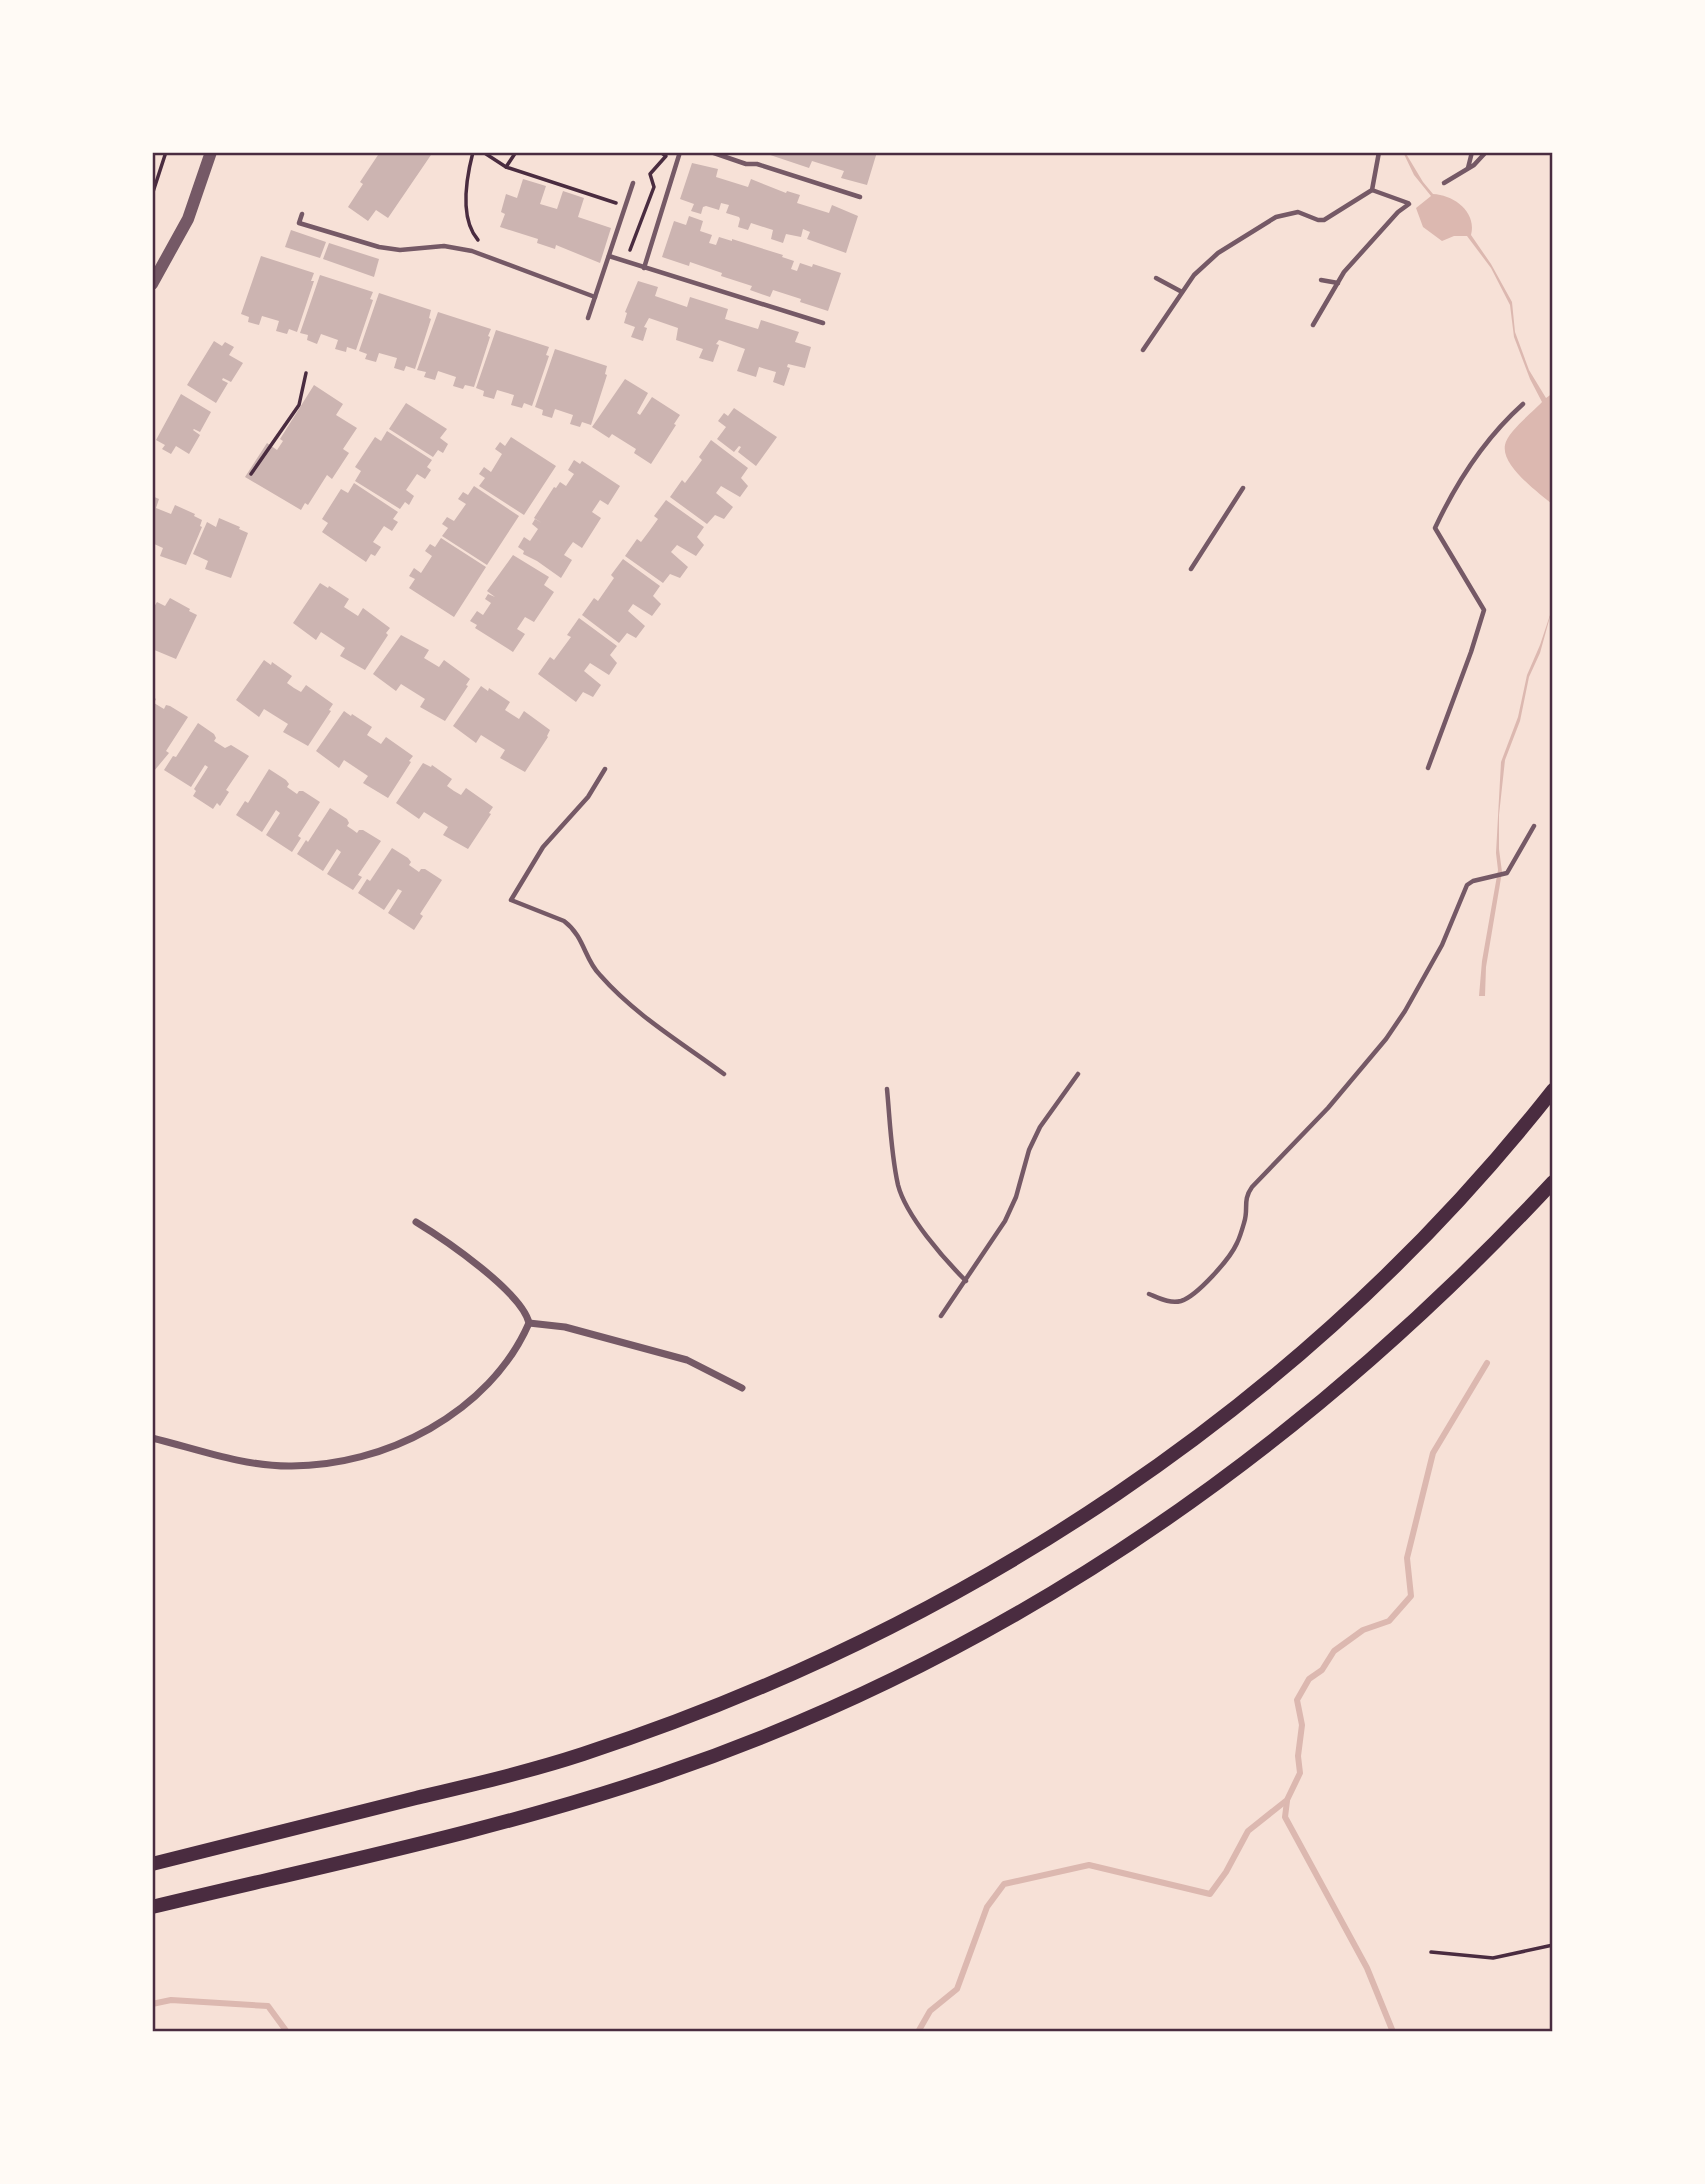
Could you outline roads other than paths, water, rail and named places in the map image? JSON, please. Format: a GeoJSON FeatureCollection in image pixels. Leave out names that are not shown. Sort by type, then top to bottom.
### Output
{"type":"FeatureCollection","features":[{"type":"Feature","properties":{"kind":"main road"},"geometry":{"type":"LineString","coordinates":[[152,1864],[578,1756],[682,1720],[764,1687],[937,1604],[1094,1511],[1224,1417],[1285,1368],[1413,1248],[1553,1090]]}},
{"type":"Feature","properties":{"kind":"main road"},"geometry":{"type":"LineString","coordinates":[[152,1907],[489,1825],[649,1778],[730,1749],[840,1704],[957,1647],[1124,1548],[1268,1445],[1405,1331],[1553,1182]]}},
{"type":"Feature","properties":{"kind":"street"},"geometry":{"type":"LineString","coordinates":[[152,284],[188,219],[211,152]]}},
{"type":"Feature","properties":{"kind":"street"},"geometry":{"type":"LineString","coordinates":[[416,1222],[466,1254],[520,1306],[529,1323]]}},
{"type":"Feature","properties":{"kind":"street"},"geometry":{"type":"LineString","coordinates":[[529,1323],[565,1327],[687,1360],[742,1388]]}},
{"type":"Feature","properties":{"kind":"street"},"geometry":{"type":"LineString","coordinates":[[152,1438],[239,1461],[268,1465],[312,1465],[365,1457],[420,1434],[477,1394],[517,1348],[529,1323]]}},
{"type":"Feature","properties":{"kind":"lane"},"geometry":{"type":"LineString","coordinates":[[644,268],[680,152]]}},
{"type":"Feature","properties":{"kind":"lane"},"geometry":{"type":"LineString","coordinates":[[711,152],[860,197]]}},
{"type":"Feature","properties":{"kind":"lane"},"geometry":{"type":"LineString","coordinates":[[1143,350],[1200,268],[1266,222],[1292,212],[1324,220],[1372,190],[1379,152]]}},
{"type":"Feature","properties":{"kind":"lane"},"geometry":{"type":"LineString","coordinates":[[1468,169],[1472,152]]}},
{"type":"Feature","properties":{"kind":"lane"},"geometry":{"type":"LineString","coordinates":[[1444,183],[1468,169],[1486,152]]}},
{"type":"Feature","properties":{"kind":"lane"},"geometry":{"type":"LineString","coordinates":[[588,318],[633,183]]}},
{"type":"Feature","properties":{"kind":"lane"},"geometry":{"type":"LineString","coordinates":[[1313,325],[1344,272],[1398,212],[1409,204],[1372,190]]}},
{"type":"Feature","properties":{"kind":"lane"},"geometry":{"type":"LineString","coordinates":[[302,214],[299,223],[379,247],[400,250],[444,246],[480,254],[595,297]]}},
{"type":"Feature","properties":{"kind":"lane"},"geometry":{"type":"LineString","coordinates":[[609,257],[823,323]]}},
{"type":"Feature","properties":{"kind":"lane"},"geometry":{"type":"LineString","coordinates":[[1156,278],[1182,292]]}},
{"type":"Feature","properties":{"kind":"lane"},"geometry":{"type":"LineString","coordinates":[[1321,280],[1338,283]]}},
{"type":"Feature","properties":{"kind":"lane"},"geometry":{"type":"LineString","coordinates":[[1428,768],[1484,610],[1435,528],[1452,492],[1479,452],[1500,425],[1523,404]]}},
{"type":"Feature","properties":{"kind":"lane"},"geometry":{"type":"LineString","coordinates":[[1191,569],[1243,488]]}},
{"type":"Feature","properties":{"kind":"lane"},"geometry":{"type":"LineString","coordinates":[[605,769],[588,797],[543,847],[511,900],[564,921],[581,940],[597,973],[639,1013],[724,1074]]}},
{"type":"Feature","properties":{"kind":"lane"},"geometry":{"type":"LineString","coordinates":[[1149,1294],[1171,1302],[1181,1301],[1206,1282],[1224,1262],[1236,1245],[1246,1218],[1245,1199],[1252,1187],[1328,1108],[1386,1039],[1442,945],[1467,885],[1473,881],[1507,873],[1534,826]]}},
{"type":"Feature","properties":{"kind":"lane"},"geometry":{"type":"LineString","coordinates":[[942,1316],[1005,1221],[1016,1197],[1029,1150],[1040,1127],[1078,1074]]}},
{"type":"Feature","properties":{"kind":"lane"},"geometry":{"type":"LineString","coordinates":[[887,1089],[892,1149],[899,1188],[920,1227],[943,1259],[966,1281]]}},
{"type":"Feature","properties":{"kind":"waterway"},"geometry":{"type":"LineString","coordinates":[[918,2032],[930,2011],[957,1989],[987,1907],[1004,1884],[1089,1865],[1210,1894],[1226,1872],[1248,1831],[1287,1800],[1300,1773],[1298,1756],[1302,1725],[1297,1700],[1309,1679],[1322,1670],[1334,1651],[1363,1630],[1389,1621],[1411,1596],[1407,1558],[1433,1453],[1487,1363]]}},
{"type":"Feature","properties":{"kind":"waterway"},"geometry":{"type":"LineString","coordinates":[[1287,1801],[1285,1817],[1367,1968],[1393,2032]]}},
{"type":"Feature","properties":{"kind":"waterway"},"geometry":{"type":"LineString","coordinates":[[152,2004],[171,2000],[268,2006],[287,2032]]}}]}
